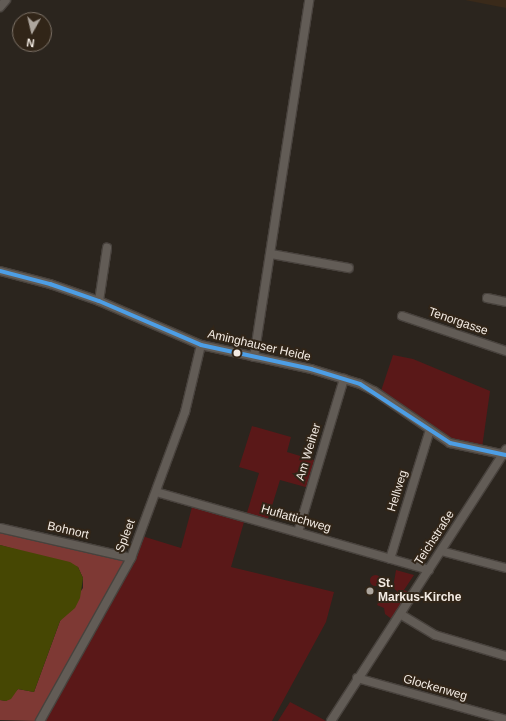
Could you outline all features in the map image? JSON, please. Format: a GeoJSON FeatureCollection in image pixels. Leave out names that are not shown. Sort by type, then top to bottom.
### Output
{"type":"FeatureCollection","features":[{"type":"Feature","properties":{"kind":"street"},"geometry":{"type":"LineString","coordinates":[[0,7],[6,0]]}},
{"type":"Feature","properties":{"kind":"street"},"geometry":{"type":"LineString","coordinates":[[254,357],[309,0]]}},
{"type":"Feature","properties":{"kind":"street"},"geometry":{"type":"LineString","coordinates":[[99,301],[107,248]]}},
{"type":"Feature","properties":{"kind":"street"},"geometry":{"type":"LineString","coordinates":[[271,254],[349,268]]}},
{"type":"Feature","properties":{"kind":"street","name":"Aminghauser Heide"},"geometry":{"type":"LineString","coordinates":[[0,271],[50,284],[99,301],[201,345],[344,378],[374,390],[430,430],[450,442],[505,453]]}},
{"type":"Feature","properties":{"kind":"street"},"geometry":{"type":"LineString","coordinates":[[487,298],[506,302]]}},
{"type":"Feature","properties":{"kind":"street","name":"Tenorgasse"},"geometry":{"type":"LineString","coordinates":[[402,316],[506,351]]}},
{"type":"Feature","properties":{"kind":"street","name":"Spleet"},"geometry":{"type":"LineString","coordinates":[[40,721],[131,558],[185,412],[201,345]]}},
{"type":"Feature","properties":{"kind":"street","name":"Am Weiher"},"geometry":{"type":"LineString","coordinates":[[298,532],[344,378]]}},
{"type":"Feature","properties":{"kind":"street","name":"Hellweg"},"geometry":{"type":"LineString","coordinates":[[390,559],[430,430]]}},
{"type":"Feature","properties":{"kind":"street","name":"Teichstraße"},"geometry":{"type":"LineString","coordinates":[[331,721],[357,678],[505,453]]}},
{"type":"Feature","properties":{"kind":"street","name":"Huflattichweg"},"geometry":{"type":"LineString","coordinates":[[156,492],[429,570]]}},
{"type":"Feature","properties":{"kind":"street","name":"Bohnort"},"geometry":{"type":"LineString","coordinates":[[0,528],[131,558]]}},
{"type":"Feature","properties":{"kind":"street"},"geometry":{"type":"LineString","coordinates":[[441,551],[506,568]]}},
{"type":"Feature","properties":{"kind":"street"},"geometry":{"type":"LineString","coordinates":[[400,614],[425,631],[506,656]]}},
{"type":"Feature","properties":{"kind":"street","name":"Glockenweg"},"geometry":{"type":"LineString","coordinates":[[357,678],[506,720]]}},
{"type":"Feature","properties":{"kind":"shaded area"},"geometry":{"type":"Polygon","coordinates":[[[465,0],[506,0],[506,8],[465,0]]]}},
{"type":"Feature","properties":{"kind":"shaded area"},"geometry":{"type":"Polygon","coordinates":[[[393,355],[413,359],[490,391],[482,448],[446,436],[381,391],[393,355]]]}},
{"type":"Feature","properties":{"kind":"shaded area"},"geometry":{"type":"Polygon","coordinates":[[[252,426],[291,437],[287,452],[317,461],[309,488],[280,480],[267,522],[246,516],[259,473],[239,467],[252,426]]]}},
{"type":"Feature","properties":{"kind":"shaded area"},"geometry":{"type":"Polygon","coordinates":[[[192,507],[244,522],[231,567],[334,592],[326,622],[272,721],[43,721],[142,536],[181,548],[192,507]]]}},
{"type":"Feature","properties":{"kind":"shaded area"},"geometry":{"type":"Polygon","coordinates":[[[0,530],[123,559],[125,565],[37,721],[0,720],[0,700],[6,701],[18,689],[34,692],[60,621],[83,588],[83,578],[78,567],[0,545],[0,530]]]}},
{"type":"Feature","properties":{"kind":"shaded area"},"geometry":{"type":"Polygon","coordinates":[[[0,545],[70,562],[78,567],[83,578],[80,598],[75,608],[60,621],[34,692],[18,689],[11,699],[6,701],[0,700],[0,545]]]}},
{"type":"Feature","properties":{"kind":"shaded area"},"geometry":{"type":"Polygon","coordinates":[[[396,570],[414,575],[404,590],[408,592],[404,597],[393,588],[396,570]]]}},
{"type":"Feature","properties":{"kind":"shaded area"},"geometry":{"type":"Polygon","coordinates":[[[373,575],[377,575],[379,576],[379,584],[373,585],[370,582],[370,578],[373,575]]]}},
{"type":"Feature","properties":{"kind":"shaded area"},"geometry":{"type":"Polygon","coordinates":[[[384,590],[404,602],[393,620],[385,614],[384,608],[377,605],[384,590]]]}},
{"type":"Feature","properties":{"kind":"shaded area"},"geometry":{"type":"Polygon","coordinates":[[[290,702],[317,716],[326,721],[278,721],[290,702]]]}},
{"type":"Feature","properties":{"kind":"transit line"},"geometry":{"type":"LineString","coordinates":[[0,271],[50,284],[99,301],[201,345],[311,369],[360,384],[450,443],[506,455]]}},
{"type":"Feature","properties":{"kind":"place","name":"St. Markus-Kirche"},"geometry":{"type":"Point","coordinates":[370,591]}}]}
